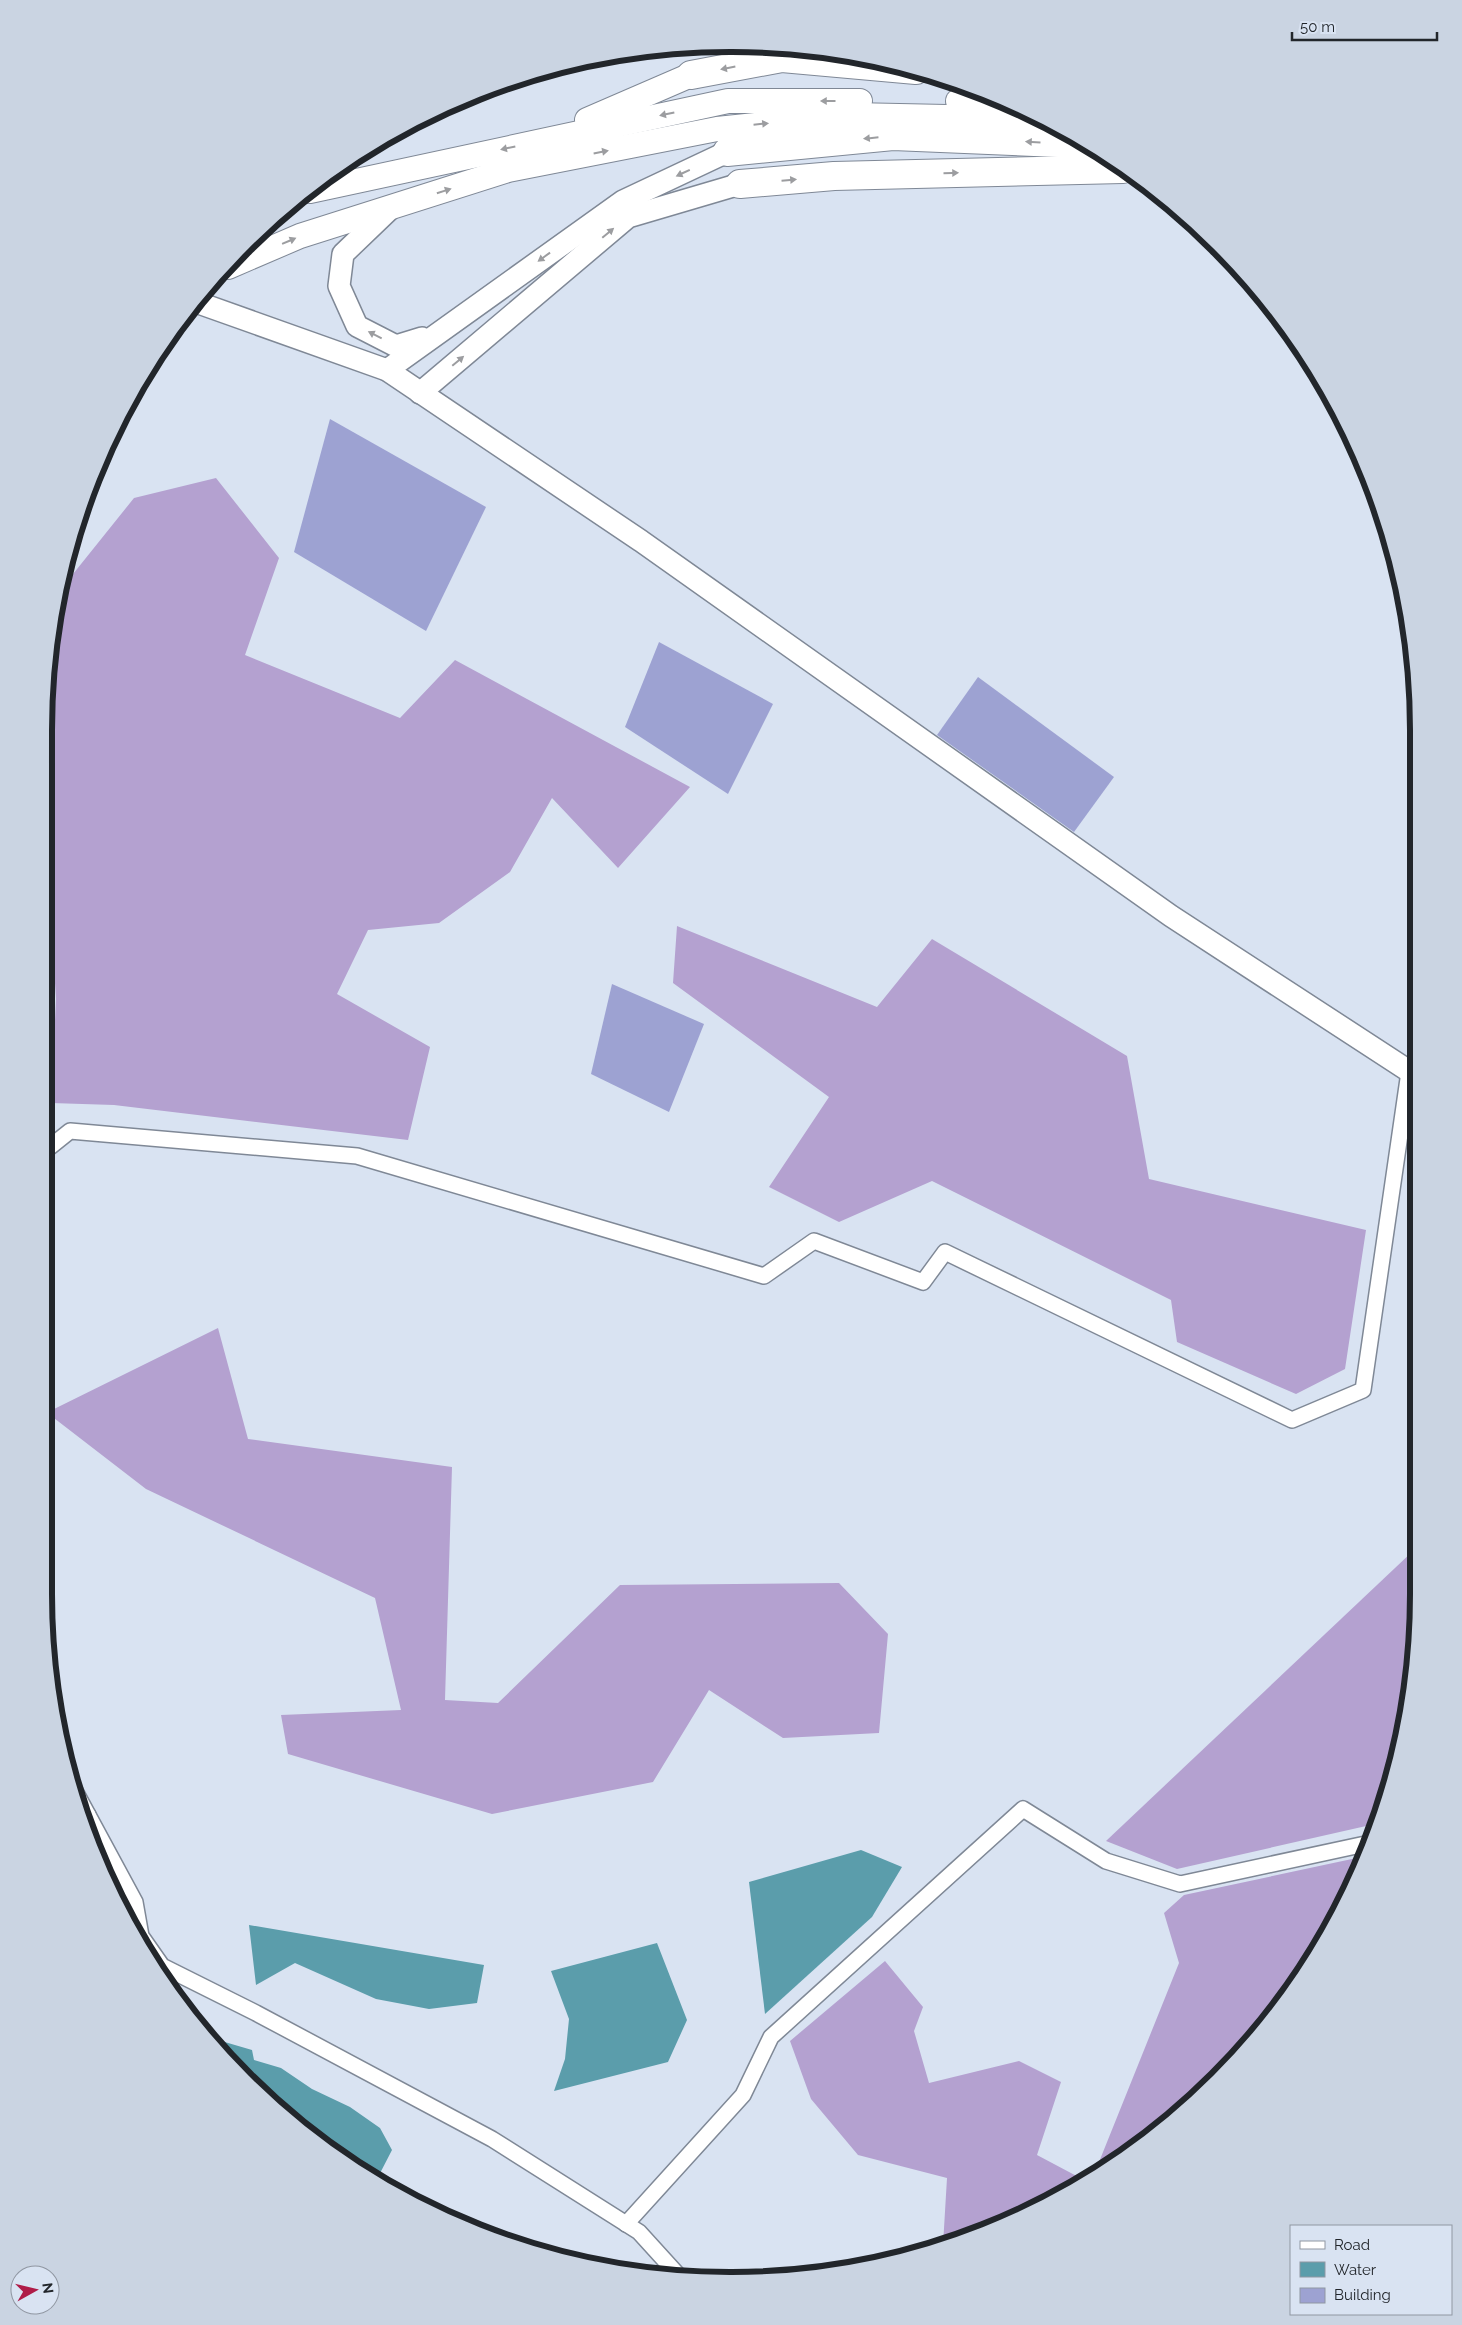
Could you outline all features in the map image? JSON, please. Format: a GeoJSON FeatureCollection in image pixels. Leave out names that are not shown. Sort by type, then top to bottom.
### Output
{"type":"FeatureCollection","features":[{"type":"Feature","properties":{"kind":"highway"},"geometry":{"type":"LineString","coordinates":[[691,75],[782,58],[855,65]]}},
{"type":"Feature","properties":{"kind":"highway"},"geometry":{"type":"LineString","coordinates":[[727,152],[893,136],[1071,144]]}},
{"type":"Feature","properties":{"kind":"highway"},"geometry":{"type":"LineString","coordinates":[[740,184],[834,176],[1111,169]]}},
{"type":"Feature","properties":{"kind":"main road"},"geometry":{"type":"LineString","coordinates":[[540,140],[691,75]]}},
{"type":"Feature","properties":{"kind":"main road"},"geometry":{"type":"LineString","coordinates":[[326,188],[728,100],[982,101]]}},
{"type":"Feature","properties":{"kind":"main road"},"geometry":{"type":"LineString","coordinates":[[242,261],[300,236],[508,170],[717,129],[852,115],[1023,119]]}},
{"type":"Feature","properties":{"kind":"main road"},"geometry":{"type":"LineString","coordinates":[[387,370],[623,201],[727,152]]}},
{"type":"Feature","properties":{"kind":"main road"},"geometry":{"type":"LineString","coordinates":[[420,392],[628,217],[740,184]]}},
{"type":"Feature","properties":{"kind":"main road"},"geometry":{"type":"LineString","coordinates":[[392,207],[343,254],[338,286],[357,326],[396,346],[437,334]]}},
{"type":"Feature","properties":{"kind":"main road"},"geometry":{"type":"LineString","coordinates":[[204,305],[387,370],[649,547],[1171,916],[1410,1073]]}},
{"type":"Feature","properties":{"kind":"street"},"geometry":{"type":"LineString","coordinates":[[52,1145],[70,1131],[357,1156],[764,1276],[814,1241],[922,1282],[945,1252],[1292,1420],[1363,1390],[1410,1087]]}},
{"type":"Feature","properties":{"kind":"street"},"geometry":{"type":"LineString","coordinates":[[626,2224],[743,2095],[771,2037],[1023,1809],[1106,1861],[1180,1884],[1362,1844]]}},
{"type":"Feature","properties":{"kind":"street"},"geometry":{"type":"LineString","coordinates":[[99,1841],[135,1902],[139,1926]]}},
{"type":"Feature","properties":{"kind":"street"},"geometry":{"type":"LineString","coordinates":[[165,1967],[256,2013],[492,2139],[639,2232],[673,2270]]}},
{"type":"Feature","properties":{"kind":"shaded area"},"geometry":{"type":"Polygon","coordinates":[[[216,478],[279,558],[245,655],[400,718],[455,660],[690,787],[618,868],[552,798],[510,872],[439,923],[368,930],[337,994],[430,1047],[408,1140],[114,1105],[52,1103],[56,999],[52,936],[52,731],[58,642],[71,576],[134,498],[216,478]]]}},
{"type":"Feature","properties":{"kind":"shaded area"},"geometry":{"type":"Polygon","coordinates":[[[677,926],[877,1007],[932,939],[1127,1056],[1149,1179],[1366,1230],[1345,1369],[1296,1394],[1177,1342],[1171,1300],[932,1181],[839,1222],[769,1187],[829,1097],[673,983],[677,926]]]}},
{"type":"Feature","properties":{"kind":"shaded area"},"geometry":{"type":"Polygon","coordinates":[[[218,1328],[248,1439],[452,1467],[445,1700],[498,1703],[620,1585],[839,1583],[888,1634],[879,1733],[783,1738],[709,1690],[653,1782],[492,1814],[288,1754],[281,1715],[401,1710],[375,1598],[146,1489],[52,1417],[52,1410],[218,1328]]]}},
{"type":"Feature","properties":{"kind":"shaded area"},"geometry":{"type":"Polygon","coordinates":[[[1410,1554],[1408,1638],[1404,1683],[1386,1770],[1368,1826],[1177,1869],[1106,1841],[1410,1554]]]}},
{"type":"Feature","properties":{"kind":"shaded area"},"geometry":{"type":"Polygon","coordinates":[[[1356,1858],[1319,1933],[1269,2007],[1241,2041],[1211,2074],[1178,2104],[1144,2132],[1098,2164],[1179,1963],[1164,1913],[1184,1895],[1356,1858]]]}},
{"type":"Feature","properties":{"kind":"shaded area"},"geometry":{"type":"Polygon","coordinates":[[[885,1961],[923,2007],[914,2031],[929,2083],[1019,2061],[1061,2082],[1037,2155],[1078,2177],[1031,2203],[991,2221],[943,2238],[947,2178],[858,2155],[811,2099],[790,2041],[885,1961]]]}},
{"type":"Feature","properties":{"kind":"water"},"geometry":{"type":"Polygon","coordinates":[[[861,1850],[902,1867],[872,1917],[765,2014],[749,1882],[861,1850]]]}},
{"type":"Feature","properties":{"kind":"water"},"geometry":{"type":"Polygon","coordinates":[[[249,1925],[484,1965],[477,2003],[429,2009],[376,1999],[295,1963],[256,1985],[249,1925]]]}},
{"type":"Feature","properties":{"kind":"water"},"geometry":{"type":"Polygon","coordinates":[[[657,1943],[687,2020],[668,2062],[554,2091],[565,2059],[569,2019],[551,1971],[657,1943]]]}},
{"type":"Feature","properties":{"kind":"water"},"geometry":{"type":"Polygon","coordinates":[[[221,2041],[252,2050],[254,2060],[281,2068],[312,2089],[350,2107],[380,2128],[392,2150],[380,2174],[354,2158],[284,2104],[251,2074],[221,2041]]]}},
{"type":"Feature","properties":{"kind":"building"},"geometry":{"type":"Polygon","coordinates":[[[330,419],[486,507],[426,631],[294,552],[330,419]]]}},
{"type":"Feature","properties":{"kind":"building"},"geometry":{"type":"Polygon","coordinates":[[[659,642],[773,704],[728,794],[625,727],[659,642]]]}},
{"type":"Feature","properties":{"kind":"building"},"geometry":{"type":"Polygon","coordinates":[[[978,677],[1114,777],[1074,832],[937,735],[978,677]]]}},
{"type":"Feature","properties":{"kind":"building"},"geometry":{"type":"Polygon","coordinates":[[[612,984],[704,1024],[669,1112],[591,1074],[612,984]]]}}]}
